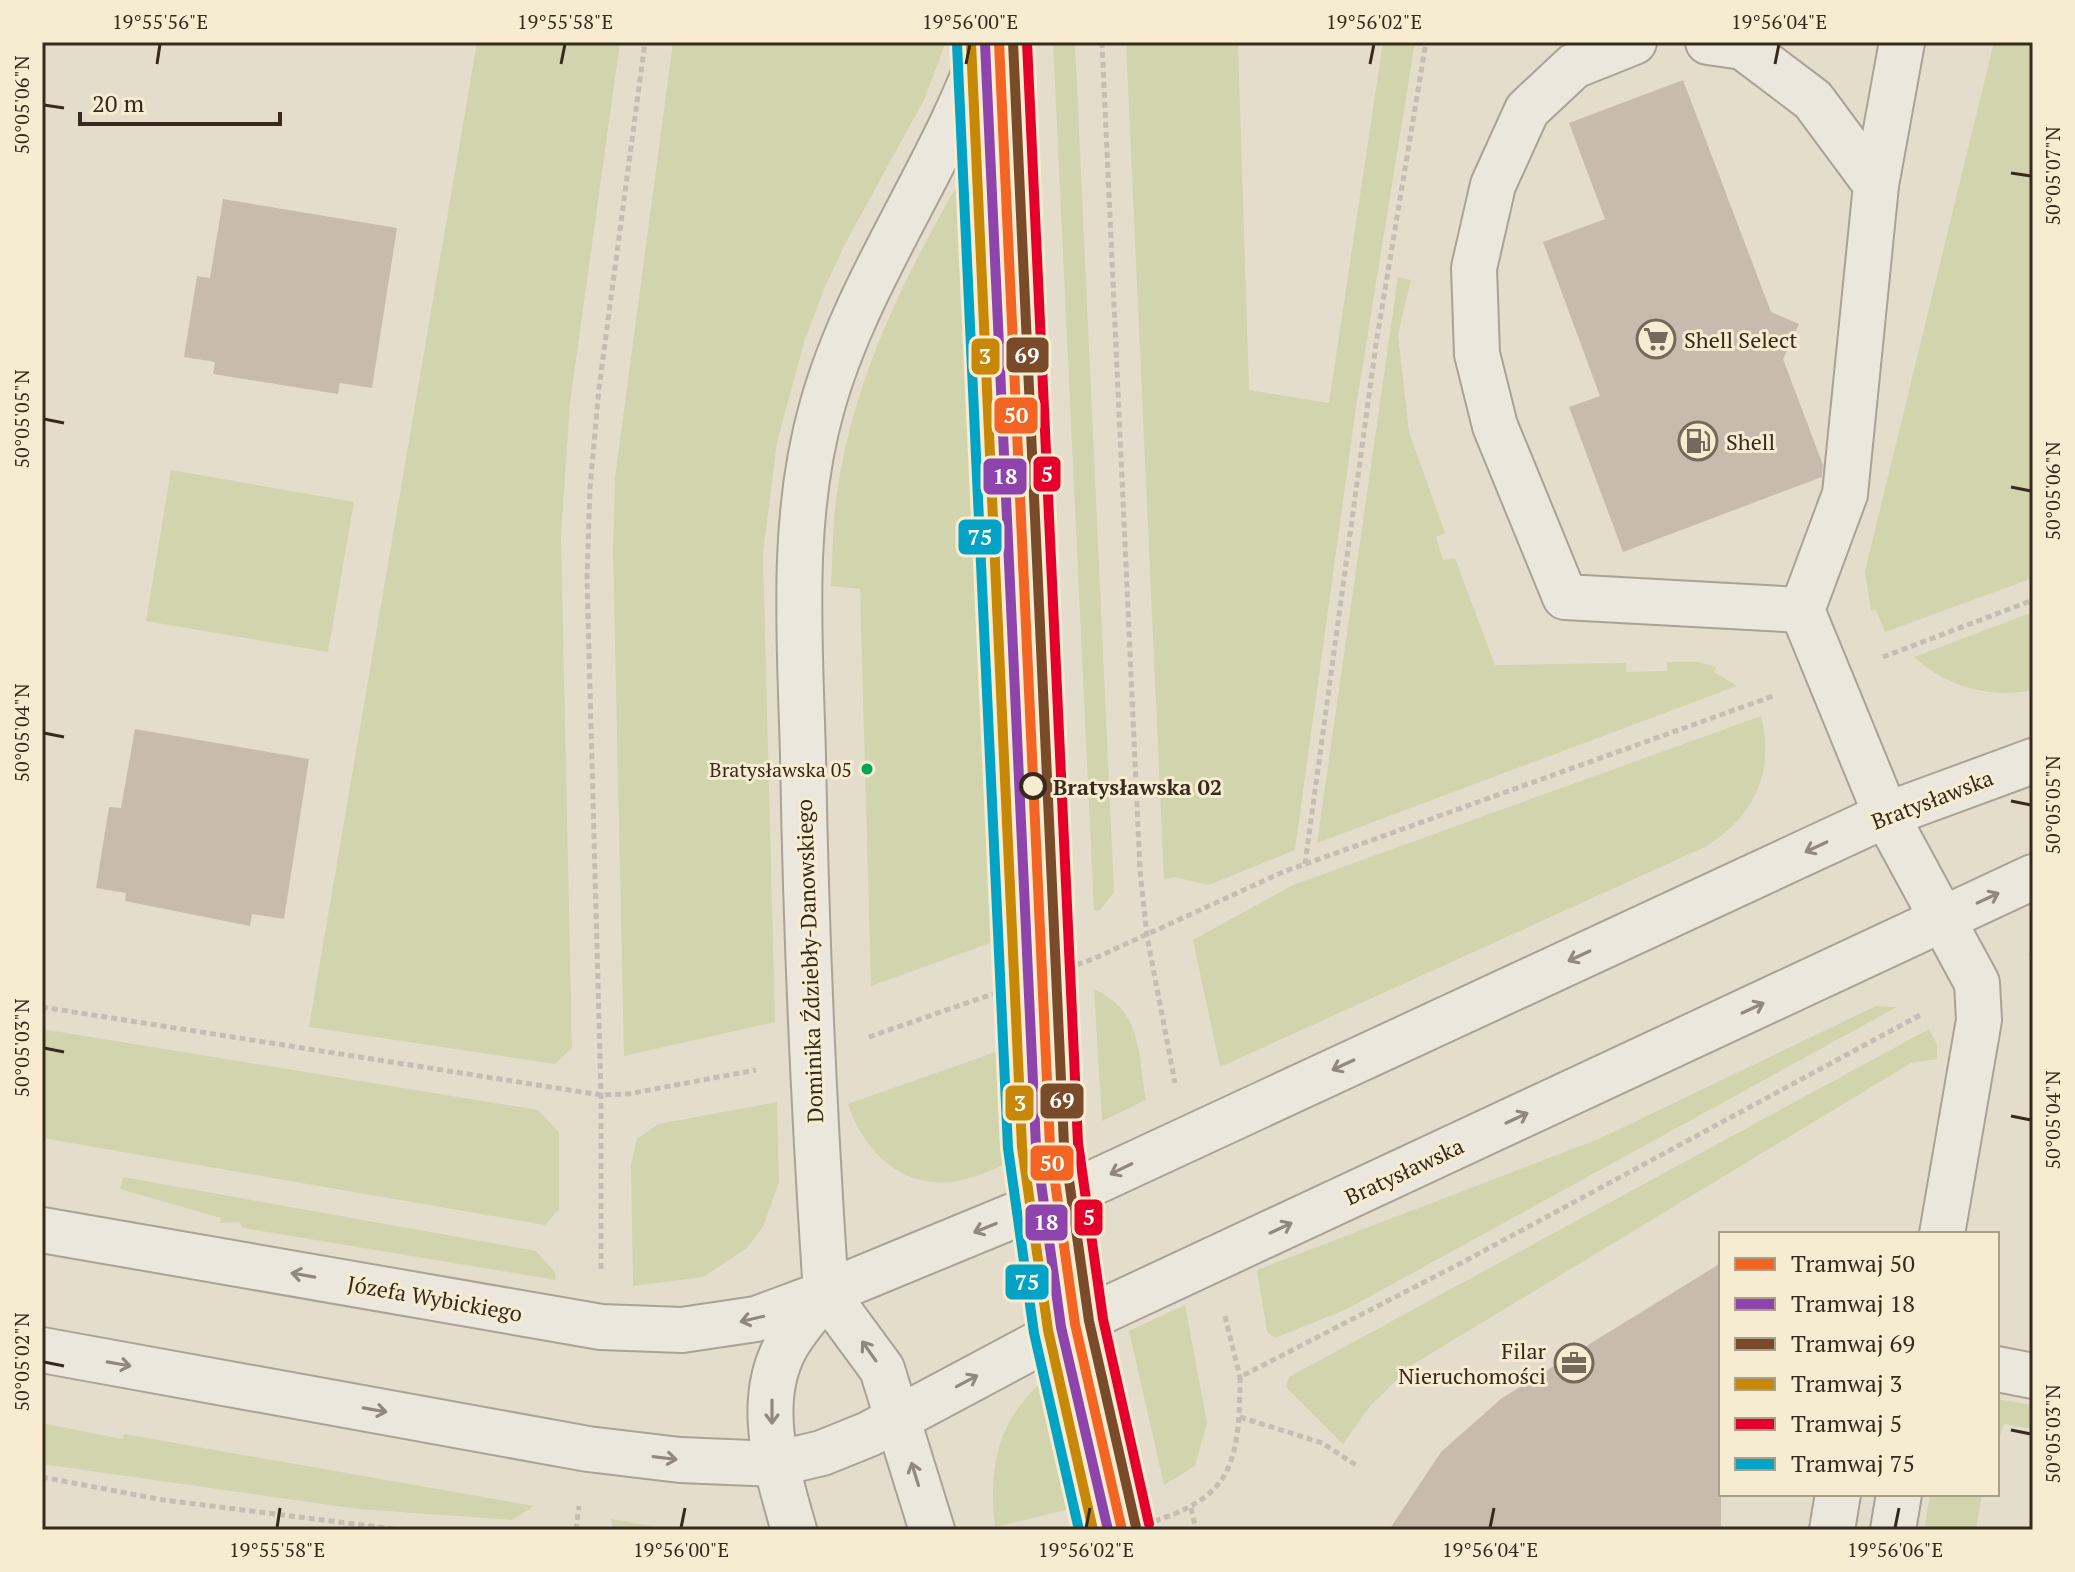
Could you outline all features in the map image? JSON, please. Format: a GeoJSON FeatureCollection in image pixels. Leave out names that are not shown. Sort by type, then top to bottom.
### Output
{"type":"FeatureCollection","features":[{"type":"Feature","properties":{"kind":"street","name":"Dominika Ździebły-Danowskiego"},"geometry":{"type":"LineString","coordinates":[[826,1293],[810,1056],[799,595],[809,466],[828,386],[856,309],[951,133],[986,42]]}},
{"type":"Feature","properties":{"kind":"street"},"geometry":{"type":"LineString","coordinates":[[1634,42],[1574,66],[1527,110],[1493,185],[1474,268],[1477,354],[1495,426],[1565,597],[1802,610]]}},
{"type":"Feature","properties":{"kind":"street"},"geometry":{"type":"LineString","coordinates":[[1708,42],[1743,47],[1813,100],[1876,185]]}},
{"type":"Feature","properties":{"kind":"street"},"geometry":{"type":"LineString","coordinates":[[1902,42],[1876,185],[1845,494],[1802,610],[1886,815],[1977,983],[1980,1002],[1942,1232]]}},
{"type":"Feature","properties":{"kind":"street","name":"Bratysławska"},"geometry":{"type":"LineString","coordinates":[[826,1293],[1095,1182],[1886,815],[2033,761]]}},
{"type":"Feature","properties":{"kind":"street","name":"Bratysławska"},"geometry":{"type":"LineString","coordinates":[[776,1464],[822,1453],[869,1434],[1075,1324],[2033,877]]}},
{"type":"Feature","properties":{"kind":"street","name":"Józefa Wybickiego"},"geometry":{"type":"LineString","coordinates":[[42,1230],[601,1327],[682,1330],[756,1319],[826,1293]]}},
{"type":"Feature","properties":{"kind":"street"},"geometry":{"type":"LineString","coordinates":[[794,1530],[776,1464],[769,1406],[784,1350],[826,1293],[882,1369],[932,1530]]}},
{"type":"Feature","properties":{"kind":"street"},"geometry":{"type":"LineString","coordinates":[[42,1350],[588,1449],[680,1460],[776,1464]]}},
{"type":"Feature","properties":{"kind":"street"},"geometry":{"type":"LineString","coordinates":[[1999,1369],[2033,1376]]}},
{"type":"Feature","properties":{"kind":"street"},"geometry":{"type":"LineString","coordinates":[[1832,1530],[1838,1496]]}},
{"type":"Feature","properties":{"kind":"street"},"geometry":{"type":"LineString","coordinates":[[1893,1530],[1899,1496]]}},
{"type":"Feature","properties":{"kind":"path"},"geometry":{"type":"LineString","coordinates":[[601,1274],[601,1095],[587,579],[590,488],[599,388],[645,42]]}},
{"type":"Feature","properties":{"kind":"path"},"geometry":{"type":"LineString","coordinates":[[1102,42],[1140,871],[1147,936],[1176,1089]]}},
{"type":"Feature","properties":{"kind":"path"},"geometry":{"type":"LineString","coordinates":[[1305,864],[1376,344],[1426,42]]}},
{"type":"Feature","properties":{"kind":"path"},"geometry":{"type":"LineString","coordinates":[[987,461],[1014,987]]}},
{"type":"Feature","properties":{"kind":"path"},"geometry":{"type":"LineString","coordinates":[[1895,652],[2033,600]]}},
{"type":"Feature","properties":{"kind":"path"},"geometry":{"type":"LineString","coordinates":[[860,1040],[1014,987],[1147,936],[1305,864],[1758,702]]}},
{"type":"Feature","properties":{"kind":"path"},"geometry":{"type":"LineString","coordinates":[[42,1007],[601,1095],[628,1094],[762,1068]]}},
{"type":"Feature","properties":{"kind":"path"},"geometry":{"type":"LineString","coordinates":[[1240,1377],[1412,1290],[1915,1018]]}},
{"type":"Feature","properties":{"kind":"path"},"geometry":{"type":"LineString","coordinates":[[1126,1530],[1191,1508],[1206,1499],[1231,1466],[1240,1417],[1240,1377],[1221,1302]]}},
{"type":"Feature","properties":{"kind":"path"},"geometry":{"type":"LineString","coordinates":[[1240,1417],[1322,1443],[1359,1467]]}},
{"type":"Feature","properties":{"kind":"path"},"geometry":{"type":"LineString","coordinates":[[42,1477],[163,1500],[403,1530]]}},
{"type":"Feature","properties":{"kind":"path"},"geometry":{"type":"LineString","coordinates":[[1191,1508],[1196,1530]]}},
{"type":"Feature","properties":{"kind":"path"},"geometry":{"type":"LineString","coordinates":[[576,1530],[579,1510]]}},
{"type":"Feature","properties":{"kind":"green space"},"geometry":{"type":"Polygon","coordinates":[[[477,42],[620,42],[570,403],[561,536],[572,1048],[555,1064],[309,1027],[477,42]]]}},
{"type":"Feature","properties":{"kind":"green space"},"geometry":{"type":"Polygon","coordinates":[[[673,42],[946,42],[924,100],[846,242],[825,287],[805,339],[777,442],[763,553],[775,1022],[624,1056],[613,552],[615,478],[673,42]]]}},
{"type":"Feature","properties":{"kind":"green space"},"geometry":{"type":"Polygon","coordinates":[[[1053,42],[1075,42],[1114,892],[1100,910],[1094,911],[1053,42]]]}},
{"type":"Feature","properties":{"kind":"green space"},"geometry":{"type":"Polygon","coordinates":[[[1126,42],[1238,42],[1249,390],[1329,403],[1383,42],[1415,42],[1356,407],[1295,850],[1209,885],[1174,877],[1164,880],[1126,42]]]}},
{"type":"Feature","properties":{"kind":"green space"},"geometry":{"type":"Polygon","coordinates":[[[1994,42],[2033,42],[2033,578],[1885,632],[1876,610],[1871,611],[1865,571],[1994,42]]]}},
{"type":"Feature","properties":{"kind":"green space"},"geometry":{"type":"Polygon","coordinates":[[[981,154],[993,165],[1004,452],[974,453],[996,941],[871,986],[860,589],[831,586],[835,505],[845,449],[871,361],[929,236],[974,156],[981,154]]]}},
{"type":"Feature","properties":{"kind":"green space"},"geometry":{"type":"Polygon","coordinates":[[[1398,277],[1411,280],[1398,334],[1409,432],[1445,533],[1436,537],[1443,560],[1455,558],[1495,665],[1626,663],[1626,672],[1667,671],[1667,662],[1699,662],[1716,667],[1714,672],[1737,686],[1317,843],[1398,277]]]}},
{"type":"Feature","properties":{"kind":"green space"},"geometry":{"type":"Polygon","coordinates":[[[171,470],[354,502],[328,652],[146,621],[171,470]]]}},
{"type":"Feature","properties":{"kind":"green space"},"geometry":{"type":"Polygon","coordinates":[[[2033,612],[2033,690],[2001,693],[1970,688],[1940,676],[1914,657],[2033,612]]]}},
{"type":"Feature","properties":{"kind":"green space"},"geometry":{"type":"Polygon","coordinates":[[[1761,716],[1765,755],[1757,790],[1738,820],[1707,846],[1220,1067],[1193,940],[1293,885],[1761,716]]]}},
{"type":"Feature","properties":{"kind":"green space"},"geometry":{"type":"Polygon","coordinates":[[[1094,989],[1110,998],[1130,1021],[1139,1049],[1146,1100],[1102,1121],[1094,989]]]}},
{"type":"Feature","properties":{"kind":"green space"},"geometry":{"type":"Polygon","coordinates":[[[1876,1006],[1897,1007],[1347,1309],[1275,1338],[1267,1332],[1257,1270],[1601,1138],[1876,1006]]]}},
{"type":"Feature","properties":{"kind":"green space"},"geometry":{"type":"Polygon","coordinates":[[[42,1029],[538,1110],[559,1132],[559,1209],[545,1225],[42,1138],[42,1029]]]}},
{"type":"Feature","properties":{"kind":"green space"},"geometry":{"type":"Polygon","coordinates":[[[1929,1029],[1937,1044],[1937,1059],[1911,1063],[1412,1365],[1370,1406],[1343,1444],[1286,1387],[1289,1377],[1929,1029]]]}},
{"type":"Feature","properties":{"kind":"green space"},"geometry":{"type":"Polygon","coordinates":[[[1029,1040],[1038,1149],[988,1172],[958,1181],[938,1182],[920,1180],[903,1173],[875,1152],[848,1104],[1029,1040]]]}},
{"type":"Feature","properties":{"kind":"green space"},"geometry":{"type":"Polygon","coordinates":[[[777,1102],[779,1182],[763,1227],[747,1248],[703,1277],[633,1286],[631,1164],[637,1139],[658,1124],[777,1102]]]}},
{"type":"Feature","properties":{"kind":"green space"},"geometry":{"type":"Polygon","coordinates":[[[123,1177],[536,1251],[555,1272],[556,1280],[243,1228],[239,1222],[220,1223],[221,1218],[120,1189],[123,1177]]]}},
{"type":"Feature","properties":{"kind":"green space"},"geometry":{"type":"Polygon","coordinates":[[[1185,1305],[1207,1423],[1195,1466],[1164,1485],[1129,1331],[1185,1305]]]}},
{"type":"Feature","properties":{"kind":"green space"},"geometry":{"type":"Polygon","coordinates":[[[1067,1362],[1099,1502],[995,1527],[994,1476],[1004,1432],[1028,1395],[1067,1362]]]}},
{"type":"Feature","properties":{"kind":"green space"},"geometry":{"type":"Polygon","coordinates":[[[1999,1399],[2033,1405],[2033,1429],[2004,1424],[2000,1436],[1999,1399]]]}},
{"type":"Feature","properties":{"kind":"green space"},"geometry":{"type":"Polygon","coordinates":[[[42,1423],[122,1439],[124,1434],[534,1506],[512,1520],[358,1509],[42,1464],[42,1423]]]}},
{"type":"Feature","properties":{"kind":"green space"},"geometry":{"type":"Polygon","coordinates":[[[1930,1496],[1982,1496],[1976,1530],[1924,1530],[1930,1496]]]}},
{"type":"Feature","properties":{"kind":"green space"},"geometry":{"type":"Polygon","coordinates":[[[611,1519],[674,1530],[613,1530],[611,1519]]]}},
{"type":"Feature","properties":{"kind":"building"},"geometry":{"type":"Polygon","coordinates":[[[1683,80],[1771,312],[1799,324],[1783,359],[1823,465],[1822,477],[1623,552],[1569,407],[1600,396],[1543,242],[1605,219],[1569,123],[1683,80]]]}},
{"type":"Feature","properties":{"kind":"building"},"geometry":{"type":"Polygon","coordinates":[[[223,199],[397,228],[372,388],[340,383],[338,394],[213,374],[215,362],[184,357],[197,276],[210,278],[223,199]]]}},
{"type":"Feature","properties":{"kind":"building"},"geometry":{"type":"Polygon","coordinates":[[[135,729],[309,759],[284,919],[252,914],[250,926],[125,901],[126,893],[96,888],[109,807],[121,808],[135,729]]]}},
{"type":"Feature","properties":{"kind":"building"},"geometry":{"type":"Polygon","coordinates":[[[1719,1264],[1721,1530],[1389,1530],[1441,1452],[1502,1398],[1719,1264]]]}},
{"type":"Feature","properties":{"kind":"tram line","name":"50"},"geometry":{"type":"LineString","coordinates":[[999,42],[1050,1146],[1075,1324],[1122,1530]]}},
{"type":"Feature","properties":{"kind":"tram line","name":"69"},"geometry":{"type":"LineString","coordinates":[[1013,42],[1064,1145],[1089,1321],[1136,1527]]}},
{"type":"Feature","properties":{"kind":"tram line","name":"5"},"geometry":{"type":"LineString","coordinates":[[1027,42],[1078,1143],[1103,1319],[1149,1524]]}},
{"type":"Feature","properties":{"kind":"tram line","name":"3"},"geometry":{"type":"LineString","coordinates":[[971,43],[1022,1147],[1048,1330],[1093,1530]]}},
{"type":"Feature","properties":{"kind":"tram line","name":"18"},"geometry":{"type":"LineString","coordinates":[[985,43],[1036,1147],[1061,1327],[1108,1530]]}},
{"type":"Feature","properties":{"kind":"tram line","name":"75"},"geometry":{"type":"LineString","coordinates":[[957,44],[1008,1148],[1034,1333],[1079,1530]]}},
{"type":"Feature","properties":{"kind":"place","name":"Shell Select"},"geometry":{"type":"Point","coordinates":[1656,339]}},
{"type":"Feature","properties":{"kind":"place","name":"Shell"},"geometry":{"type":"Point","coordinates":[1698,441]}},
{"type":"Feature","properties":{"kind":"place","name":"Bratysławska 05"},"geometry":{"type":"Point","coordinates":[867,769]}},
{"type":"Feature","properties":{"kind":"place","name":"Bratysławska 02"},"geometry":{"type":"Point","coordinates":[1033,786]}},
{"type":"Feature","properties":{"kind":"place","name":"Filar Nieruchomości"},"geometry":{"type":"Point","coordinates":[1574,1363]}}]}
